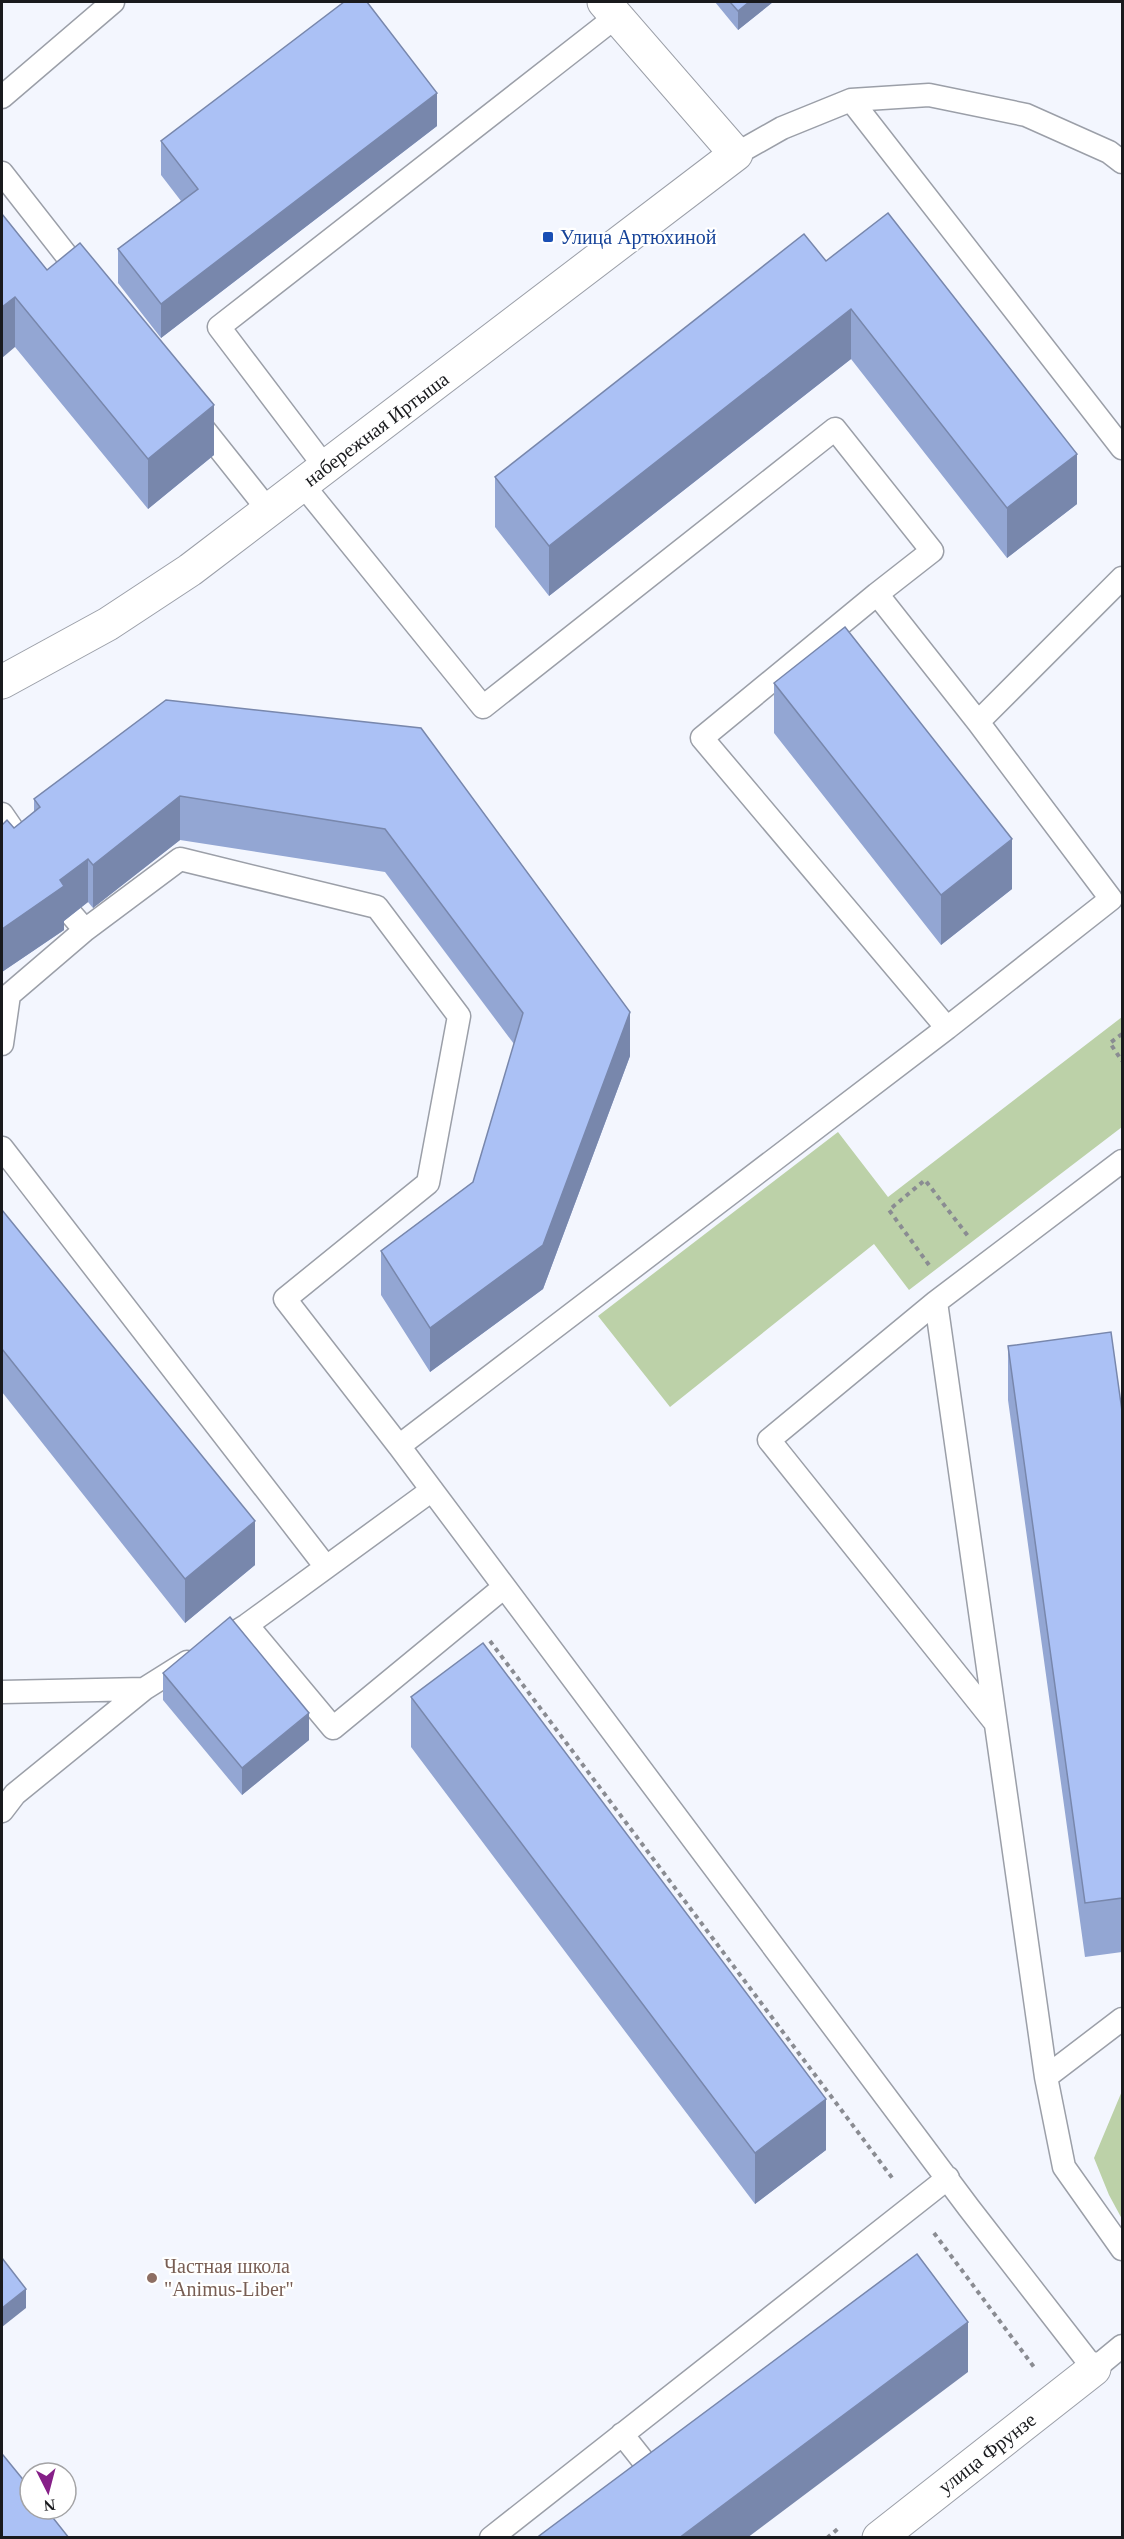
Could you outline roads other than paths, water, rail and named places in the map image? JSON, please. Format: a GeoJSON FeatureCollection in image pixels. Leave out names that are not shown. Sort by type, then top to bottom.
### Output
{"type":"FeatureCollection","features":[{"type":"Feature","properties":{"kind":"street"},"geometry":{"type":"LineString","coordinates":[[610,9],[736,154]]}},
{"type":"Feature","properties":{"kind":"street","name":"набережная Иртыша"},"geometry":{"type":"LineString","coordinates":[[2,682],[65,648],[149,597],[269,511],[736,154]]}},
{"type":"Feature","properties":{"kind":"street","name":"улица Фрунзе"},"geometry":{"type":"LineString","coordinates":[[879,2538],[1094,2369]]}},
{"type":"Feature","properties":{"kind":"lane"},"geometry":{"type":"LineString","coordinates":[[2,97],[113,2]]}},
{"type":"Feature","properties":{"kind":"lane"},"geometry":{"type":"LineString","coordinates":[[610,9],[219,327],[314,476],[483,707],[835,429],[932,551],[702,738],[947,1028]]}},
{"type":"Feature","properties":{"kind":"lane"},"geometry":{"type":"LineString","coordinates":[[736,154],[782,128],[850,100],[929,95],[1026,115],[1109,152],[1122,162]]}},
{"type":"Feature","properties":{"kind":"lane"},"geometry":{"type":"LineString","coordinates":[[850,100],[1122,448]]}},
{"type":"Feature","properties":{"kind":"lane"},"geometry":{"type":"LineString","coordinates":[[2,174],[98,295]]}},
{"type":"Feature","properties":{"kind":"lane"},"geometry":{"type":"LineString","coordinates":[[180,398],[269,511]]}},
{"type":"Feature","properties":{"kind":"lane"},"geometry":{"type":"LineString","coordinates":[[978,722],[1122,578]]}},
{"type":"Feature","properties":{"kind":"lane"},"geometry":{"type":"LineString","coordinates":[[399,1446],[947,1028],[1111,899],[978,722],[877,594]]}},
{"type":"Feature","properties":{"kind":"lane"},"geometry":{"type":"LineString","coordinates":[[2,814],[32,857]]}},
{"type":"Feature","properties":{"kind":"lane"},"geometry":{"type":"LineString","coordinates":[[2,1044],[9,995],[78,923],[180,859],[377,907],[459,1016],[428,1184],[285,1299],[399,1446],[503,1588],[1094,2369],[1122,2346]]}},
{"type":"Feature","properties":{"kind":"lane"},"geometry":{"type":"LineString","coordinates":[[2,1148],[326,1567]]}},
{"type":"Feature","properties":{"kind":"lane"},"geometry":{"type":"LineString","coordinates":[[995,1722],[769,1440],[943,1297],[1122,1161]]}},
{"type":"Feature","properties":{"kind":"lane"},"geometry":{"type":"LineString","coordinates":[[943,1297],[995,1722],[1046,2077],[1064,2167],[1122,2249]]}},
{"type":"Feature","properties":{"kind":"lane"},"geometry":{"type":"LineString","coordinates":[[2,1811],[15,1794],[144,1689],[247,1625],[432,1490]]}},
{"type":"Feature","properties":{"kind":"lane"},"geometry":{"type":"LineString","coordinates":[[247,1625],[333,1728],[503,1588]]}},
{"type":"Feature","properties":{"kind":"lane"},"geometry":{"type":"LineString","coordinates":[[2,1692],[144,1689]]}},
{"type":"Feature","properties":{"kind":"lane"},"geometry":{"type":"LineString","coordinates":[[1046,2077],[1122,2019]]}},
{"type":"Feature","properties":{"kind":"lane"},"geometry":{"type":"LineString","coordinates":[[491,2538],[948,2178]]}},
{"type":"Feature","properties":{"kind":"lane"},"geometry":{"type":"LineString","coordinates":[[622,2434],[667,2490]]}},
{"type":"Feature","properties":{"kind":"place","name":"Улица Артюхиной"},"geometry":{"type":"Point","coordinates":[548,237]}},
{"type":"Feature","properties":{"kind":"place","name":"Частная школа \"Animus-Liber\""},"geometry":{"type":"Point","coordinates":[152,2278]}}]}
